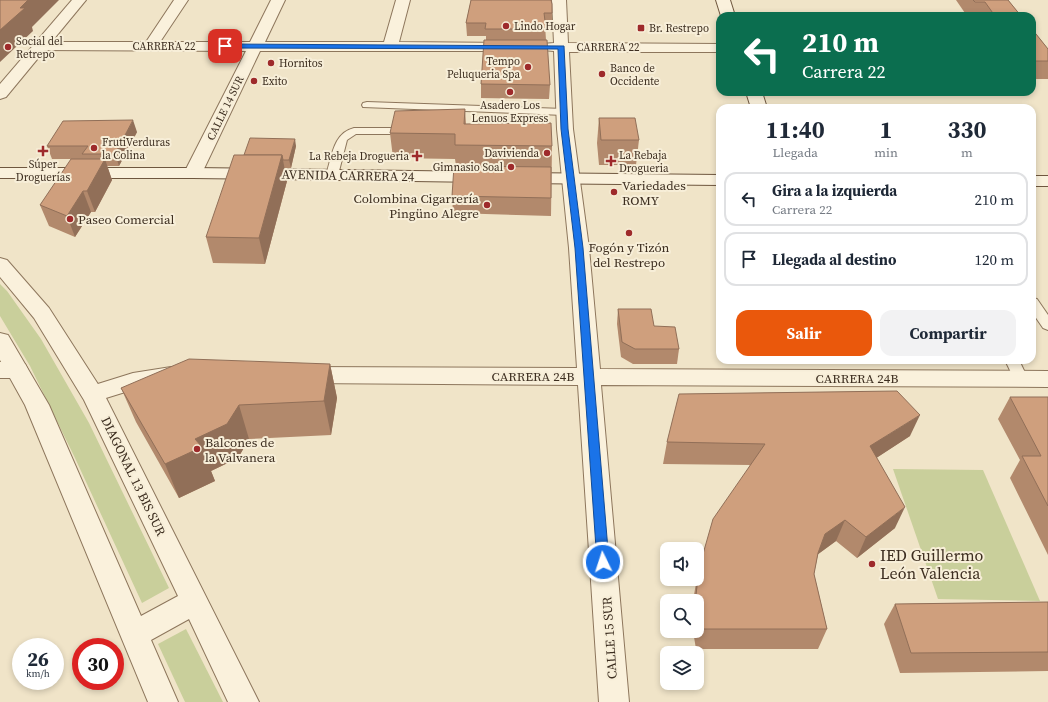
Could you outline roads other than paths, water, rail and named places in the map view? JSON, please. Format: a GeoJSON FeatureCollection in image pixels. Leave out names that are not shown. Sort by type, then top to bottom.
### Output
{"type":"FeatureCollection","features":[{"type":"Feature","properties":{"kind":"street"},"geometry":{"type":"LineString","coordinates":[[0,94],[79,0]]}},
{"type":"Feature","properties":{"kind":"street"},"geometry":{"type":"LineString","coordinates":[[150,46],[181,0]]}},
{"type":"Feature","properties":{"kind":"street","name":"CALLE 14 SUR"},"geometry":{"type":"LineString","coordinates":[[193,173],[278,0]]}},
{"type":"Feature","properties":{"kind":"street"},"geometry":{"type":"LineString","coordinates":[[390,47],[403,0]]}},
{"type":"Feature","properties":{"kind":"street","name":"CALLE 15 SUR"},"geometry":{"type":"LineString","coordinates":[[560,0],[564,112],[579,248],[614,702]]}},
{"type":"Feature","properties":{"kind":"street"},"geometry":{"type":"LineString","coordinates":[[723,0],[727,12]]}},
{"type":"Feature","properties":{"kind":"street","name":"CARRERA 22"},"geometry":{"type":"LineString","coordinates":[[40,46],[716,48]]}},
{"type":"Feature","properties":{"kind":"street","name":"AVENIDA CARRERA 24"},"geometry":{"type":"LineString","coordinates":[[0,173],[193,173],[716,180]]}},
{"type":"Feature","properties":{"kind":"street"},"geometry":{"type":"LineString","coordinates":[[1036,181],[1048,181]]}},
{"type":"Feature","properties":{"kind":"street","name":"DIAGONAL 13 BIS SUR"},"geometry":{"type":"LineString","coordinates":[[0,264],[19,284],[42,313],[93,394],[244,702]]}},
{"type":"Feature","properties":{"kind":"street"},"geometry":{"type":"LineString","coordinates":[[0,340],[9,370],[37,405],[163,702]]}},
{"type":"Feature","properties":{"kind":"street","name":"CARRERA 24B"},"geometry":{"type":"LineString","coordinates":[[279,374],[588,376],[847,369],[1017,369],[1048,379]]}},
{"type":"Feature","properties":{"kind":"street"},"geometry":{"type":"LineString","coordinates":[[93,394],[133,381],[161,376],[192,374]]}},
{"type":"Feature","properties":{"kind":"street"},"geometry":{"type":"LineString","coordinates":[[134,634],[195,601]]}},
{"type":"Feature","properties":{"kind":"lane"},"geometry":{"type":"LineString","coordinates":[[367,105],[564,112]]}},
{"type":"Feature","properties":{"kind":"lane"},"geometry":{"type":"LineString","coordinates":[[444,119],[449,108]]}},
{"type":"Feature","properties":{"kind":"lane"},"geometry":{"type":"LineString","coordinates":[[332,175],[342,138],[350,132],[423,131]]}},
{"type":"Feature","properties":{"kind":"lane"},"geometry":{"type":"LineString","coordinates":[[1036,308],[1048,325]]}},
{"type":"Feature","properties":{"kind":"place","name":"Lindo Hogar"},"geometry":{"type":"Point","coordinates":[506,26]}},
{"type":"Feature","properties":{"kind":"place","name":"Br. Restrepo"},"geometry":{"type":"Point","coordinates":[641,28]}},
{"type":"Feature","properties":{"kind":"place","name":"Social del Retrepo"},"geometry":{"type":"Point","coordinates":[8,47]}},
{"type":"Feature","properties":{"kind":"place","name":"Hornitos"},"geometry":{"type":"Point","coordinates":[271,63]}},
{"type":"Feature","properties":{"kind":"place","name":"Tempo Peluqueria Spa"},"geometry":{"type":"Point","coordinates":[528,67]}},
{"type":"Feature","properties":{"kind":"place","name":"Banco de Occidente"},"geometry":{"type":"Point","coordinates":[602,74]}},
{"type":"Feature","properties":{"kind":"place","name":"Exito"},"geometry":{"type":"Point","coordinates":[254,81]}},
{"type":"Feature","properties":{"kind":"place","name":"Asadero Los Lenuos Express"},"geometry":{"type":"Point","coordinates":[510,92]}},
{"type":"Feature","properties":{"kind":"place","name":"FrutiVerduras la Colina"},"geometry":{"type":"Point","coordinates":[94,148]}},
{"type":"Feature","properties":{"kind":"place","name":"Súper Droguerías"},"geometry":{"type":"Point","coordinates":[43,151]}},
{"type":"Feature","properties":{"kind":"place","name":"Davivienda"},"geometry":{"type":"Point","coordinates":[547,153]}},
{"type":"Feature","properties":{"kind":"place","name":"La Rebeja Drogueria"},"geometry":{"type":"Point","coordinates":[417,156]}},
{"type":"Feature","properties":{"kind":"place","name":"La Rebaja Drogueria"},"geometry":{"type":"Point","coordinates":[611,161]}},
{"type":"Feature","properties":{"kind":"place","name":"Gimnasio Soal"},"geometry":{"type":"Point","coordinates":[511,167]}},
{"type":"Feature","properties":{"kind":"place","name":"Variedades ROMY"},"geometry":{"type":"Point","coordinates":[614,192]}},
{"type":"Feature","properties":{"kind":"place","name":"Colombina Cigarrería Pingüno Alegre"},"geometry":{"type":"Point","coordinates":[487,205]}},
{"type":"Feature","properties":{"kind":"place","name":"Paseo Comercial"},"geometry":{"type":"Point","coordinates":[70,219]}},
{"type":"Feature","properties":{"kind":"place","name":"Fogón y Tizón del Restrepo"},"geometry":{"type":"Point","coordinates":[629,233]}},
{"type":"Feature","properties":{"kind":"place","name":"Balcones de la Valvanera"},"geometry":{"type":"Point","coordinates":[197,449]}},
{"type":"Feature","properties":{"kind":"place","name":"IED Guillermo León Valencia"},"geometry":{"type":"Point","coordinates":[872,564]}}]}
